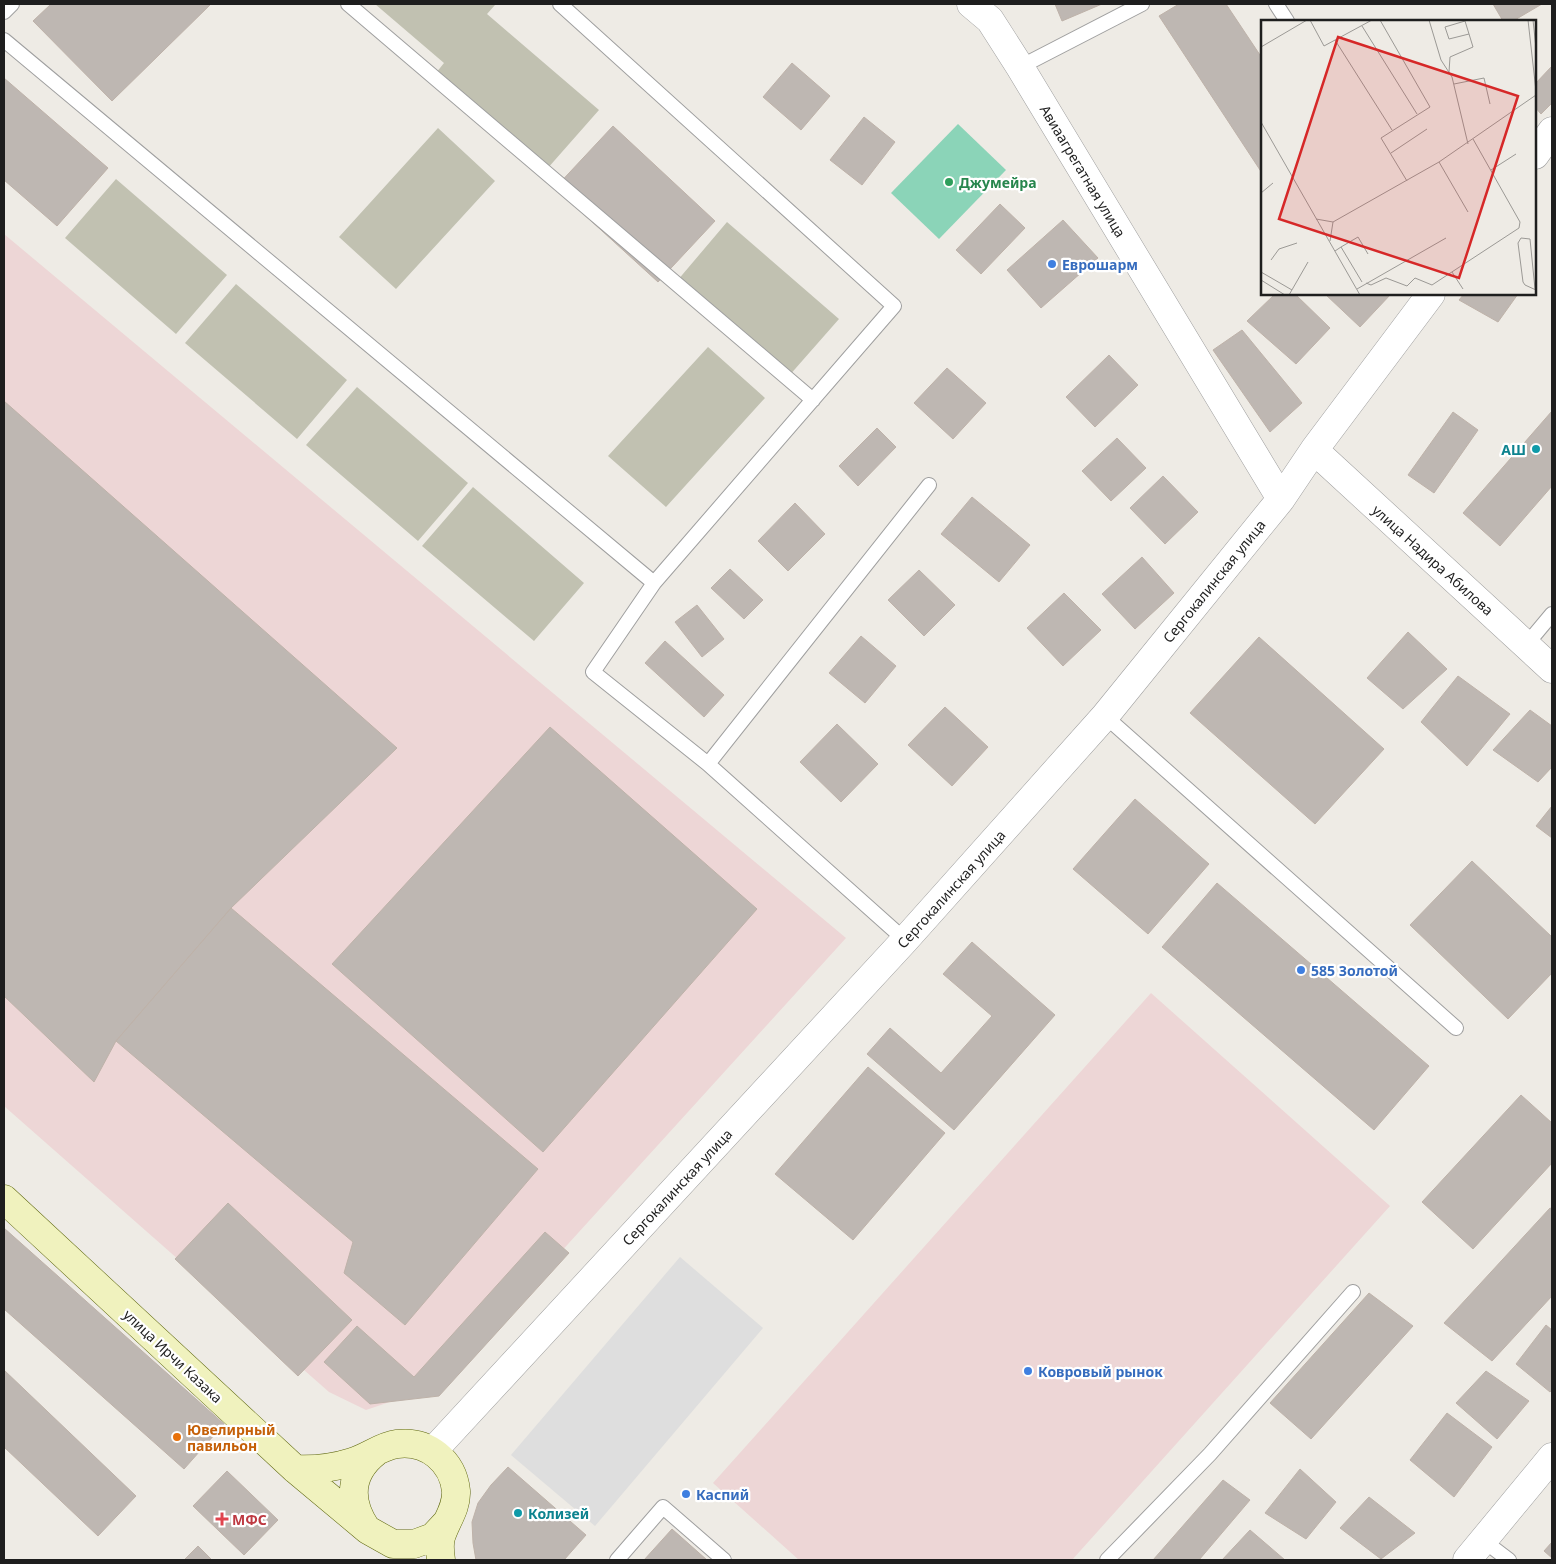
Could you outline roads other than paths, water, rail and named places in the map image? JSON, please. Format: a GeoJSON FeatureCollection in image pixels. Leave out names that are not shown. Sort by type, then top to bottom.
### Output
{"type":"FeatureCollection","features":[{"type":"Feature","properties":{"kind":"main road","name":"улица Ирчи Казака"},"geometry":{"type":"LineString","coordinates":[[4,1199],[295,1469],[368,1530]]}},
{"type":"Feature","properties":{"kind":"main road"},"geometry":{"type":"LineString","coordinates":[[295,1469],[316,1470],[353,1462],[379,1449],[397,1444],[416,1444],[433,1451],[445,1462],[453,1476],[456,1492],[454,1508],[441,1539],[440,1560]]}},
{"type":"Feature","properties":{"kind":"main road"},"geometry":{"type":"LineString","coordinates":[[379,1449],[367,1459],[358,1472],[354,1487],[354,1502],[359,1517],[368,1530],[400,1560]]}},
{"type":"Feature","properties":{"kind":"main road"},"geometry":{"type":"LineString","coordinates":[[368,1530],[394,1544],[414,1544],[433,1537],[448,1522]]}},
{"type":"Feature","properties":{"kind":"street","name":"Авиаагрегатная улица"},"geometry":{"type":"LineString","coordinates":[[971,4],[990,20],[1020,67],[1281,499]]}},
{"type":"Feature","properties":{"kind":"street"},"geometry":{"type":"LineString","coordinates":[[1536,154],[1552,131]]}},
{"type":"Feature","properties":{"kind":"street","name":"Сергокалинская улица"},"geometry":{"type":"LineString","coordinates":[[433,1451],[905,940],[1105,716],[1281,499],[1314,450],[1430,295]]}},
{"type":"Feature","properties":{"kind":"street","name":"улица Надира Абилова"},"geometry":{"type":"LineString","coordinates":[[1314,450],[1552,669]]}},
{"type":"Feature","properties":{"kind":"street"},"geometry":{"type":"LineString","coordinates":[[1475,1550],[1552,1457]]}},
{"type":"Feature","properties":{"kind":"lane"},"geometry":{"type":"LineString","coordinates":[[4,12],[12,4]]}},
{"type":"Feature","properties":{"kind":"lane"},"geometry":{"type":"LineString","coordinates":[[348,4],[813,400]]}},
{"type":"Feature","properties":{"kind":"lane"},"geometry":{"type":"LineString","coordinates":[[560,4],[894,306],[654,583],[594,672],[708,764],[905,940]]}},
{"type":"Feature","properties":{"kind":"lane"},"geometry":{"type":"LineString","coordinates":[[1020,67],[1142,4]]}},
{"type":"Feature","properties":{"kind":"lane"},"geometry":{"type":"LineString","coordinates":[[1276,4],[1286,20]]}},
{"type":"Feature","properties":{"kind":"lane"},"geometry":{"type":"LineString","coordinates":[[4,40],[654,583]]}},
{"type":"Feature","properties":{"kind":"lane"},"geometry":{"type":"LineString","coordinates":[[708,764],[929,484]]}},
{"type":"Feature","properties":{"kind":"lane"},"geometry":{"type":"LineString","coordinates":[[1526,645],[1552,614]]}},
{"type":"Feature","properties":{"kind":"lane"},"geometry":{"type":"LineString","coordinates":[[1105,716],[1456,1028]]}},
{"type":"Feature","properties":{"kind":"lane"},"geometry":{"type":"LineString","coordinates":[[1107,1560],[1210,1454],[1353,1292]]}},
{"type":"Feature","properties":{"kind":"lane"},"geometry":{"type":"LineString","coordinates":[[618,1560],[663,1507],[724,1560]]}},
{"type":"Feature","properties":{"kind":"lane"},"geometry":{"type":"LineString","coordinates":[[1475,1550],[1509,1560]]}},
{"type":"Feature","properties":{"kind":"place","name":"Джумейра"},"geometry":{"type":"Point","coordinates":[949,182]}},
{"type":"Feature","properties":{"kind":"place","name":"Еврошарм"},"geometry":{"type":"Point","coordinates":[1052,264]}},
{"type":"Feature","properties":{"kind":"place","name":"АШ"},"geometry":{"type":"Point","coordinates":[1536,449]}},
{"type":"Feature","properties":{"kind":"place","name":"585 Золотой"},"geometry":{"type":"Point","coordinates":[1301,970]}},
{"type":"Feature","properties":{"kind":"place","name":"Ковровый рынок"},"geometry":{"type":"Point","coordinates":[1028,1371]}},
{"type":"Feature","properties":{"kind":"place","name":"Ювелирный павильон"},"geometry":{"type":"Point","coordinates":[177,1437]}},
{"type":"Feature","properties":{"kind":"place","name":"Каспий"},"geometry":{"type":"Point","coordinates":[686,1494]}},
{"type":"Feature","properties":{"kind":"place","name":"Колизей"},"geometry":{"type":"Point","coordinates":[518,1513]}},
{"type":"Feature","properties":{"kind":"place","name":"МФС"},"geometry":{"type":"Point","coordinates":[222,1519]}}]}
